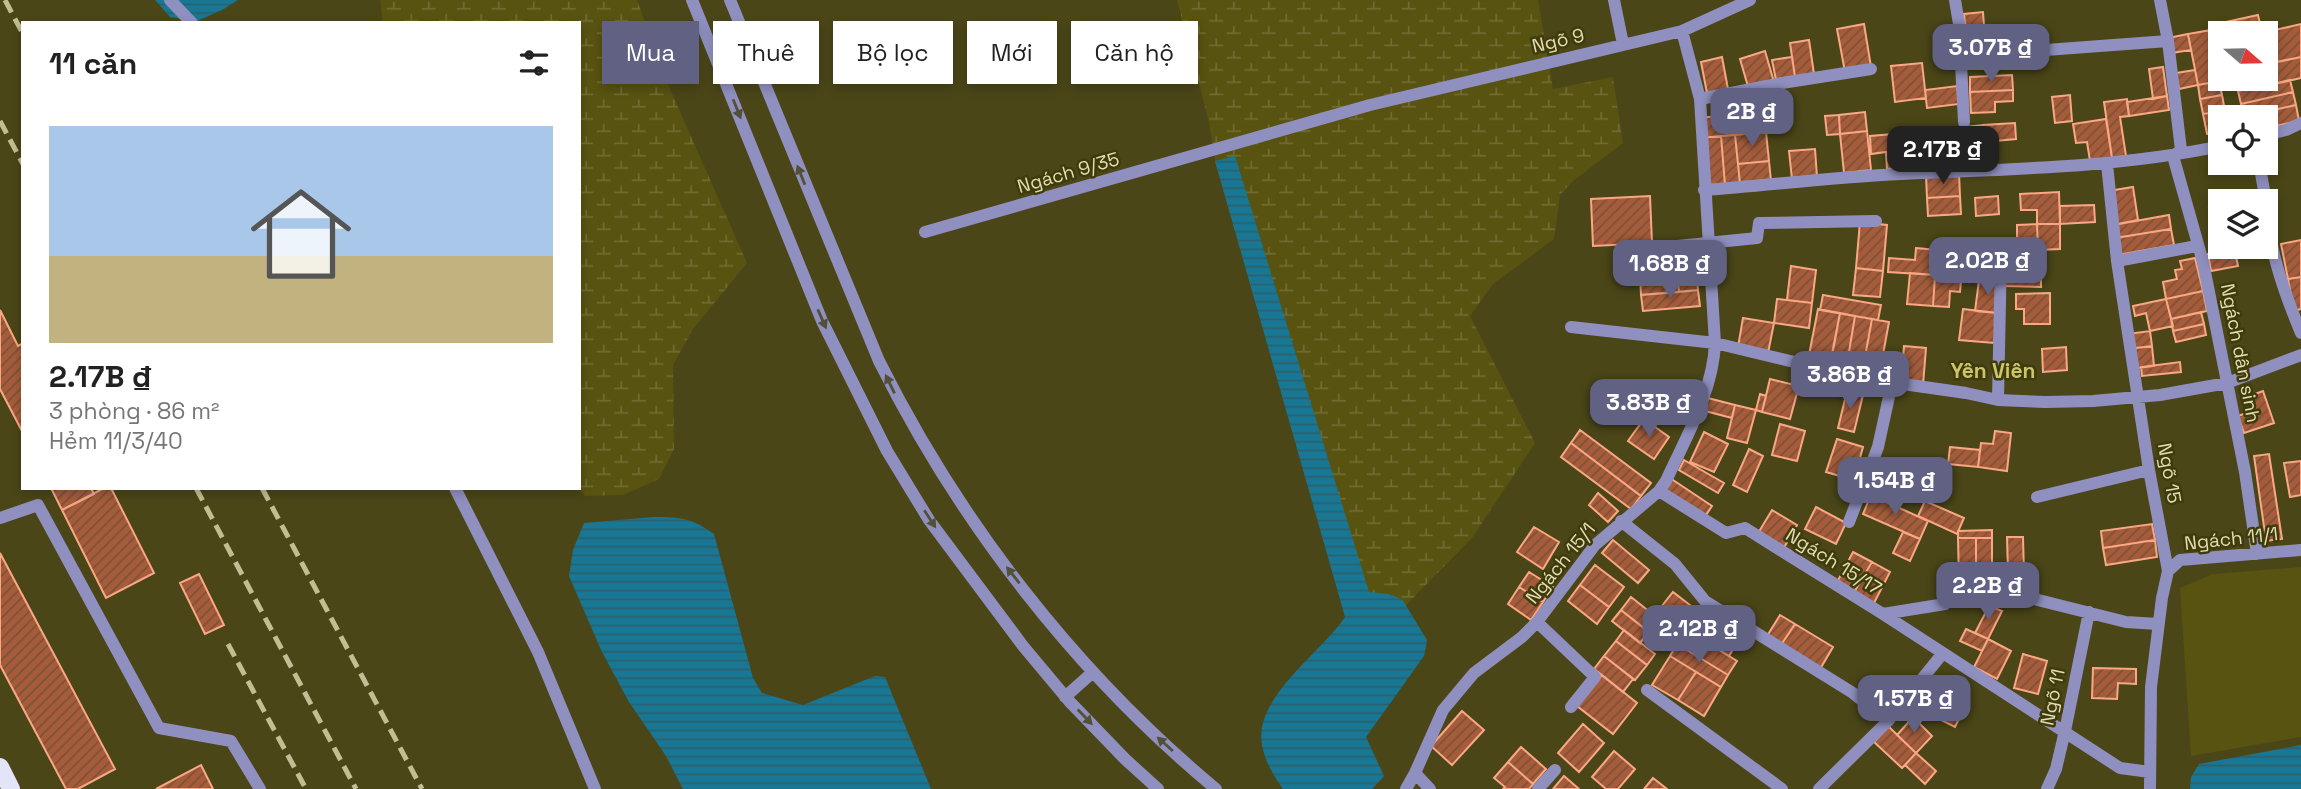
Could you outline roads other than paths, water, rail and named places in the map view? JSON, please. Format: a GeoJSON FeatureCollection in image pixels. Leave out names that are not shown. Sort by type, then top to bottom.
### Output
{"type":"FeatureCollection","features":[{"type":"Feature","properties":{"kind":"main road"},"geometry":{"type":"LineString","coordinates":[[0,767],[11,789]]}},
{"type":"Feature","properties":{"kind":"street"},"geometry":{"type":"LineString","coordinates":[[170,0],[190,21]]}},
{"type":"Feature","properties":{"kind":"street"},"geometry":{"type":"LineString","coordinates":[[692,0],[822,321],[887,451],[929,520],[1023,646],[1065,696],[1125,759],[1158,789]]}},
{"type":"Feature","properties":{"kind":"street"},"geometry":{"type":"LineString","coordinates":[[730,0],[850,294],[907,418],[950,487],[1042,613],[1145,726],[1216,789]]}},
{"type":"Feature","properties":{"kind":"street"},"geometry":{"type":"LineString","coordinates":[[1614,0],[1623,44]]}},
{"type":"Feature","properties":{"kind":"street","name":"Ngõ 9"},"geometry":{"type":"LineString","coordinates":[[1221,148],[1370,105],[1682,32],[1750,0]]}},
{"type":"Feature","properties":{"kind":"street"},"geometry":{"type":"LineString","coordinates":[[1955,0],[1964,122]]}},
{"type":"Feature","properties":{"kind":"street","name":"Ngách dân sinh"},"geometry":{"type":"LineString","coordinates":[[2160,0],[2168,41],[2181,150],[2173,156],[2203,262],[2245,472],[2257,554]]}},
{"type":"Feature","properties":{"kind":"street","name":"Ngách 15/1"},"geometry":{"type":"LineString","coordinates":[[1406,789],[1443,710],[1474,673],[1522,637],[1537,622],[1595,545],[1659,491],[1704,398],[1714,367],[1715,343],[1700,99],[1682,32]]}},
{"type":"Feature","properties":{"kind":"street"},"geometry":{"type":"LineString","coordinates":[[1960,45],[2014,43],[2018,51],[2168,41]]}},
{"type":"Feature","properties":{"kind":"street"},"geometry":{"type":"LineString","coordinates":[[1700,99],[1871,69]]}},
{"type":"Feature","properties":{"kind":"street"},"geometry":{"type":"LineString","coordinates":[[2278,131],[2301,123]]}},
{"type":"Feature","properties":{"kind":"street","name":"Ngách 9/35"},"geometry":{"type":"LineString","coordinates":[[925,232],[1221,148]]}},
{"type":"Feature","properties":{"kind":"street"},"geometry":{"type":"LineString","coordinates":[[1704,190],[1892,174],[2108,164],[2208,149]]}},
{"type":"Feature","properties":{"kind":"street","name":"Ngõ 15"},"geometry":{"type":"LineString","coordinates":[[2108,164],[2117,261],[2149,470],[2168,571],[2158,624],[2151,687],[2150,789]]}},
{"type":"Feature","properties":{"kind":"street"},"geometry":{"type":"LineString","coordinates":[[1628,251],[1757,237],[1759,223],[1876,221]]}},
{"type":"Feature","properties":{"kind":"street"},"geometry":{"type":"LineString","coordinates":[[2117,261],[2197,246]]}},
{"type":"Feature","properties":{"kind":"street"},"geometry":{"type":"LineString","coordinates":[[1998,400],[2001,252]]}},
{"type":"Feature","properties":{"kind":"street"},"geometry":{"type":"LineString","coordinates":[[2275,259],[2280,281],[2301,333]]}},
{"type":"Feature","properties":{"kind":"street"},"geometry":{"type":"LineString","coordinates":[[1572,327],[1715,343],[1892,383],[1998,400],[2045,402],[2138,398],[2227,383],[2301,355]]}},
{"type":"Feature","properties":{"kind":"street"},"geometry":{"type":"LineString","coordinates":[[1850,522],[1878,447],[1892,383]]}},
{"type":"Feature","properties":{"kind":"street"},"geometry":{"type":"LineString","coordinates":[[2037,497],[2149,470]]}},
{"type":"Feature","properties":{"kind":"street"},"geometry":{"type":"LineString","coordinates":[[456,490],[538,652],[595,789]]}},
{"type":"Feature","properties":{"kind":"street","name":"Ngách 15/17"},"geometry":{"type":"LineString","coordinates":[[1659,491],[1726,533],[1745,528],[1883,614],[1945,604],[1966,582],[2126,622],[2158,624]]}},
{"type":"Feature","properties":{"kind":"street"},"geometry":{"type":"LineString","coordinates":[[0,518],[38,505],[159,729],[231,741],[260,789]]}},
{"type":"Feature","properties":{"kind":"street"},"geometry":{"type":"LineString","coordinates":[[1621,521],[1675,564],[1705,601],[1843,687],[1888,721]]}},
{"type":"Feature","properties":{"kind":"street","name":"Ngách 11/1"},"geometry":{"type":"LineString","coordinates":[[2168,571],[2180,560],[2301,550]]}},
{"type":"Feature","properties":{"kind":"street","name":"Ngõ 11"},"geometry":{"type":"LineString","coordinates":[[2047,789],[2056,769],[2089,612]]}},
{"type":"Feature","properties":{"kind":"street"},"geometry":{"type":"LineString","coordinates":[[1883,614],[2120,768],[2150,772]]}},
{"type":"Feature","properties":{"kind":"street"},"geometry":{"type":"LineString","coordinates":[[1537,622],[1595,677],[1571,707]]}},
{"type":"Feature","properties":{"kind":"street"},"geometry":{"type":"LineString","coordinates":[[1819,789],[1888,721],[1943,653]]}},
{"type":"Feature","properties":{"kind":"street"},"geometry":{"type":"LineString","coordinates":[[1065,696],[1093,672]]}},
{"type":"Feature","properties":{"kind":"street"},"geometry":{"type":"LineString","coordinates":[[1647,690],[1782,789]]}},
{"type":"Feature","properties":{"kind":"street"},"geometry":{"type":"LineString","coordinates":[[1538,789],[1555,770]]}},
{"type":"Feature","properties":{"kind":"street"},"geometry":{"type":"LineString","coordinates":[[1415,773],[1430,789]]}},
{"type":"Feature","properties":{"kind":"water"},"geometry":{"type":"Polygon","coordinates":[[[155,0],[238,0],[197,21],[170,17],[155,0]]]}},
{"type":"Feature","properties":{"kind":"water"},"geometry":{"type":"Polygon","coordinates":[[[1235,156],[1369,592],[1402,599],[1427,640],[1424,656],[1366,737],[1384,776],[1372,789],[1283,789],[1273,774],[1262,745],[1262,727],[1278,693],[1345,617],[1215,161],[1235,156]]]}},
{"type":"Feature","properties":{"kind":"water"},"geometry":{"type":"Polygon","coordinates":[[[654,517],[686,520],[714,534],[753,678],[762,693],[803,705],[875,676],[885,677],[931,789],[683,789],[666,756],[629,702],[601,650],[569,576],[573,550],[584,523],[654,517]]]}},
{"type":"Feature","properties":{"kind":"water"},"geometry":{"type":"Polygon","coordinates":[[[2301,745],[2301,789],[2190,789],[2191,777],[2199,764],[2301,745]]]}},
{"type":"Feature","properties":{"kind":"railway"},"geometry":{"type":"LineString","coordinates":[[5,0],[21,30]]}},
{"type":"Feature","properties":{"kind":"railway"},"geometry":{"type":"LineString","coordinates":[[0,121],[21,160]]}},
{"type":"Feature","properties":{"kind":"railway"},"geometry":{"type":"LineString","coordinates":[[197,490],[356,789]]}},
{"type":"Feature","properties":{"kind":"railway"},"geometry":{"type":"LineString","coordinates":[[263,490],[422,789]]}},
{"type":"Feature","properties":{"kind":"railway"},"geometry":{"type":"LineString","coordinates":[[228,644],[306,789]]}},
{"type":"Feature","properties":{"kind":"district","name":"Yên Viên"},"geometry":{"type":"Point","coordinates":[1993,371]}}]}
